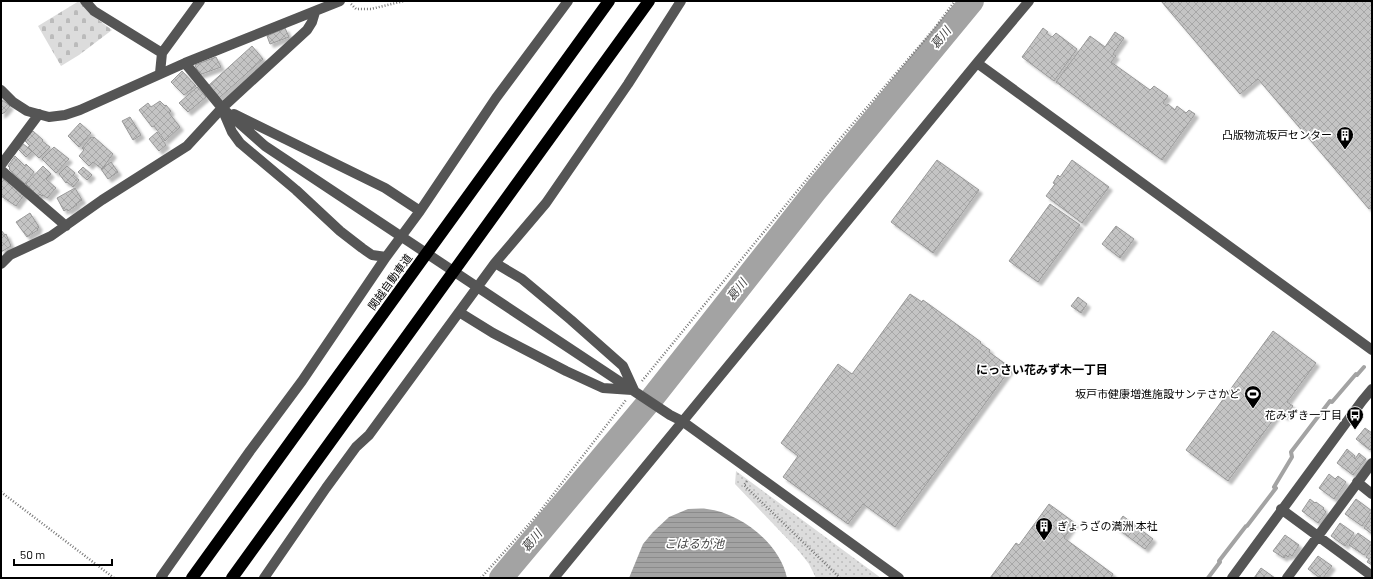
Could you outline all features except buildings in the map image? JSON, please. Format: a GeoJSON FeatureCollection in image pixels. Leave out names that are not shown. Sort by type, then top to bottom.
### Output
{"type":"FeatureCollection","features":[{"type":"Feature","properties":{"kind":"highway","name":"関越自動車道"},"geometry":{"type":"LineString","coordinates":[[192,578],[609,1]]}},
{"type":"Feature","properties":{"kind":"highway"},"geometry":{"type":"LineString","coordinates":[[232,578],[649,1]]}},
{"type":"Feature","properties":{"kind":"street"},"geometry":{"type":"LineString","coordinates":[[85,1],[94,11],[162,53]]}},
{"type":"Feature","properties":{"kind":"street"},"geometry":{"type":"LineString","coordinates":[[160,73],[162,53],[200,1]]}},
{"type":"Feature","properties":{"kind":"street"},"geometry":{"type":"LineString","coordinates":[[1,90],[13,102],[27,111],[49,117],[65,115],[80,110],[160,73],[340,1]]}},
{"type":"Feature","properties":{"kind":"street"},"geometry":{"type":"LineString","coordinates":[[163,578],[161,577],[250,451],[302,381],[386,257],[420,211],[496,98],[568,1]]}},
{"type":"Feature","properties":{"kind":"street"},"geometry":{"type":"LineString","coordinates":[[264,578],[356,447],[369,435],[495,263],[546,203],[628,84],[682,1]]}},
{"type":"Feature","properties":{"kind":"street"},"geometry":{"type":"LineString","coordinates":[[554,578],[1029,1]]}},
{"type":"Feature","properties":{"kind":"street"},"geometry":{"type":"LineString","coordinates":[[1,264],[10,255],[51,236],[102,200],[187,146],[222,108],[307,30],[312,22],[315,12]]}},
{"type":"Feature","properties":{"kind":"street"},"geometry":{"type":"LineString","coordinates":[[185,63],[222,108],[265,146],[670,415],[682,421],[899,578]]}},
{"type":"Feature","properties":{"kind":"street"},"geometry":{"type":"LineString","coordinates":[[977,63],[1372,350]]}},
{"type":"Feature","properties":{"kind":"street"},"geometry":{"type":"LineString","coordinates":[[222,108],[385,188],[420,211]]}},
{"type":"Feature","properties":{"kind":"street"},"geometry":{"type":"LineString","coordinates":[[222,108],[232,132],[240,143],[296,190],[340,231],[372,255],[386,257]]}},
{"type":"Feature","properties":{"kind":"street"},"geometry":{"type":"LineString","coordinates":[[1,165],[39,114]]}},
{"type":"Feature","properties":{"kind":"street"},"geometry":{"type":"LineString","coordinates":[[1,170],[66,226]]}},
{"type":"Feature","properties":{"kind":"street"},"geometry":{"type":"LineString","coordinates":[[495,263],[522,279],[623,366],[635,391]]}},
{"type":"Feature","properties":{"kind":"street"},"geometry":{"type":"LineString","coordinates":[[459,312],[500,336],[566,371],[603,388],[635,391]]}},
{"type":"Feature","properties":{"kind":"street"},"geometry":{"type":"LineString","coordinates":[[1232,578],[1281,509],[1372,389]]}},
{"type":"Feature","properties":{"kind":"street"},"geometry":{"type":"LineString","coordinates":[[1287,578],[1356,482],[1372,463]]}},
{"type":"Feature","properties":{"kind":"street"},"geometry":{"type":"LineString","coordinates":[[1356,482],[1372,494]]}},
{"type":"Feature","properties":{"kind":"street"},"geometry":{"type":"LineString","coordinates":[[1281,509],[1372,576]]}},
{"type":"Feature","properties":{"kind":"path"},"geometry":{"type":"LineString","coordinates":[[347,1],[356,8],[371,9],[404,1]]}},
{"type":"Feature","properties":{"kind":"path"},"geometry":{"type":"LineString","coordinates":[[481,578],[538,514],[798,189],[934,29],[955,1]]}},
{"type":"Feature","properties":{"kind":"path"},"geometry":{"type":"LineString","coordinates":[[753,473],[744,485],[840,578]]}},
{"type":"Feature","properties":{"kind":"path"},"geometry":{"type":"LineString","coordinates":[[1,492],[114,578]]}},
{"type":"Feature","properties":{"kind":"green space"},"geometry":{"type":"Polygon","coordinates":[[[79,1],[92,15],[112,30],[79,55],[61,66],[38,26],[79,1]]]}},
{"type":"Feature","properties":{"kind":"green space"},"geometry":{"type":"Polygon","coordinates":[[[736,471],[881,578],[816,578],[809,564],[798,550],[735,484],[736,471]]]}},
{"type":"Feature","properties":{"kind":"water","name":"こはるが池"},"geometry":{"type":"Polygon","coordinates":[[[688,509],[705,509],[720,512],[733,517],[757,532],[768,542],[776,553],[783,565],[787,578],[629,578],[643,544],[653,532],[669,517],[688,509]]]}},
{"type":"Feature","properties":{"kind":"waterway","name":"葛川"},"geometry":{"type":"LineString","coordinates":[[501,578],[653,397],[816,190],[972,1]]}},
{"type":"Feature","properties":{"kind":"waterway"},"geometry":{"type":"LineString","coordinates":[[1208,578],[1220,562],[1219,561],[1276,488],[1274,487],[1292,457],[1291,452],[1330,401],[1332,402],[1364,367]]}},
{"type":"Feature","properties":{"kind":"place","name":"凸版物流坂戸センター"},"geometry":{"type":"Point","coordinates":[1345,150]}},
{"type":"Feature","properties":{"kind":"place","name":"坂戸市健康増進施設サンテさかど"},"geometry":{"type":"Point","coordinates":[1253,409]}},
{"type":"Feature","properties":{"kind":"place","name":"花みずき一丁目"},"geometry":{"type":"Point","coordinates":[1355,430]}},
{"type":"Feature","properties":{"kind":"place","name":"ぎょうざの満洲 本社"},"geometry":{"type":"Point","coordinates":[1044,541]}},
{"type":"Feature","properties":{"kind":"district","name":"にっさい花みず木一丁目"},"geometry":{"type":"Point","coordinates":[1042,370]}}]}
